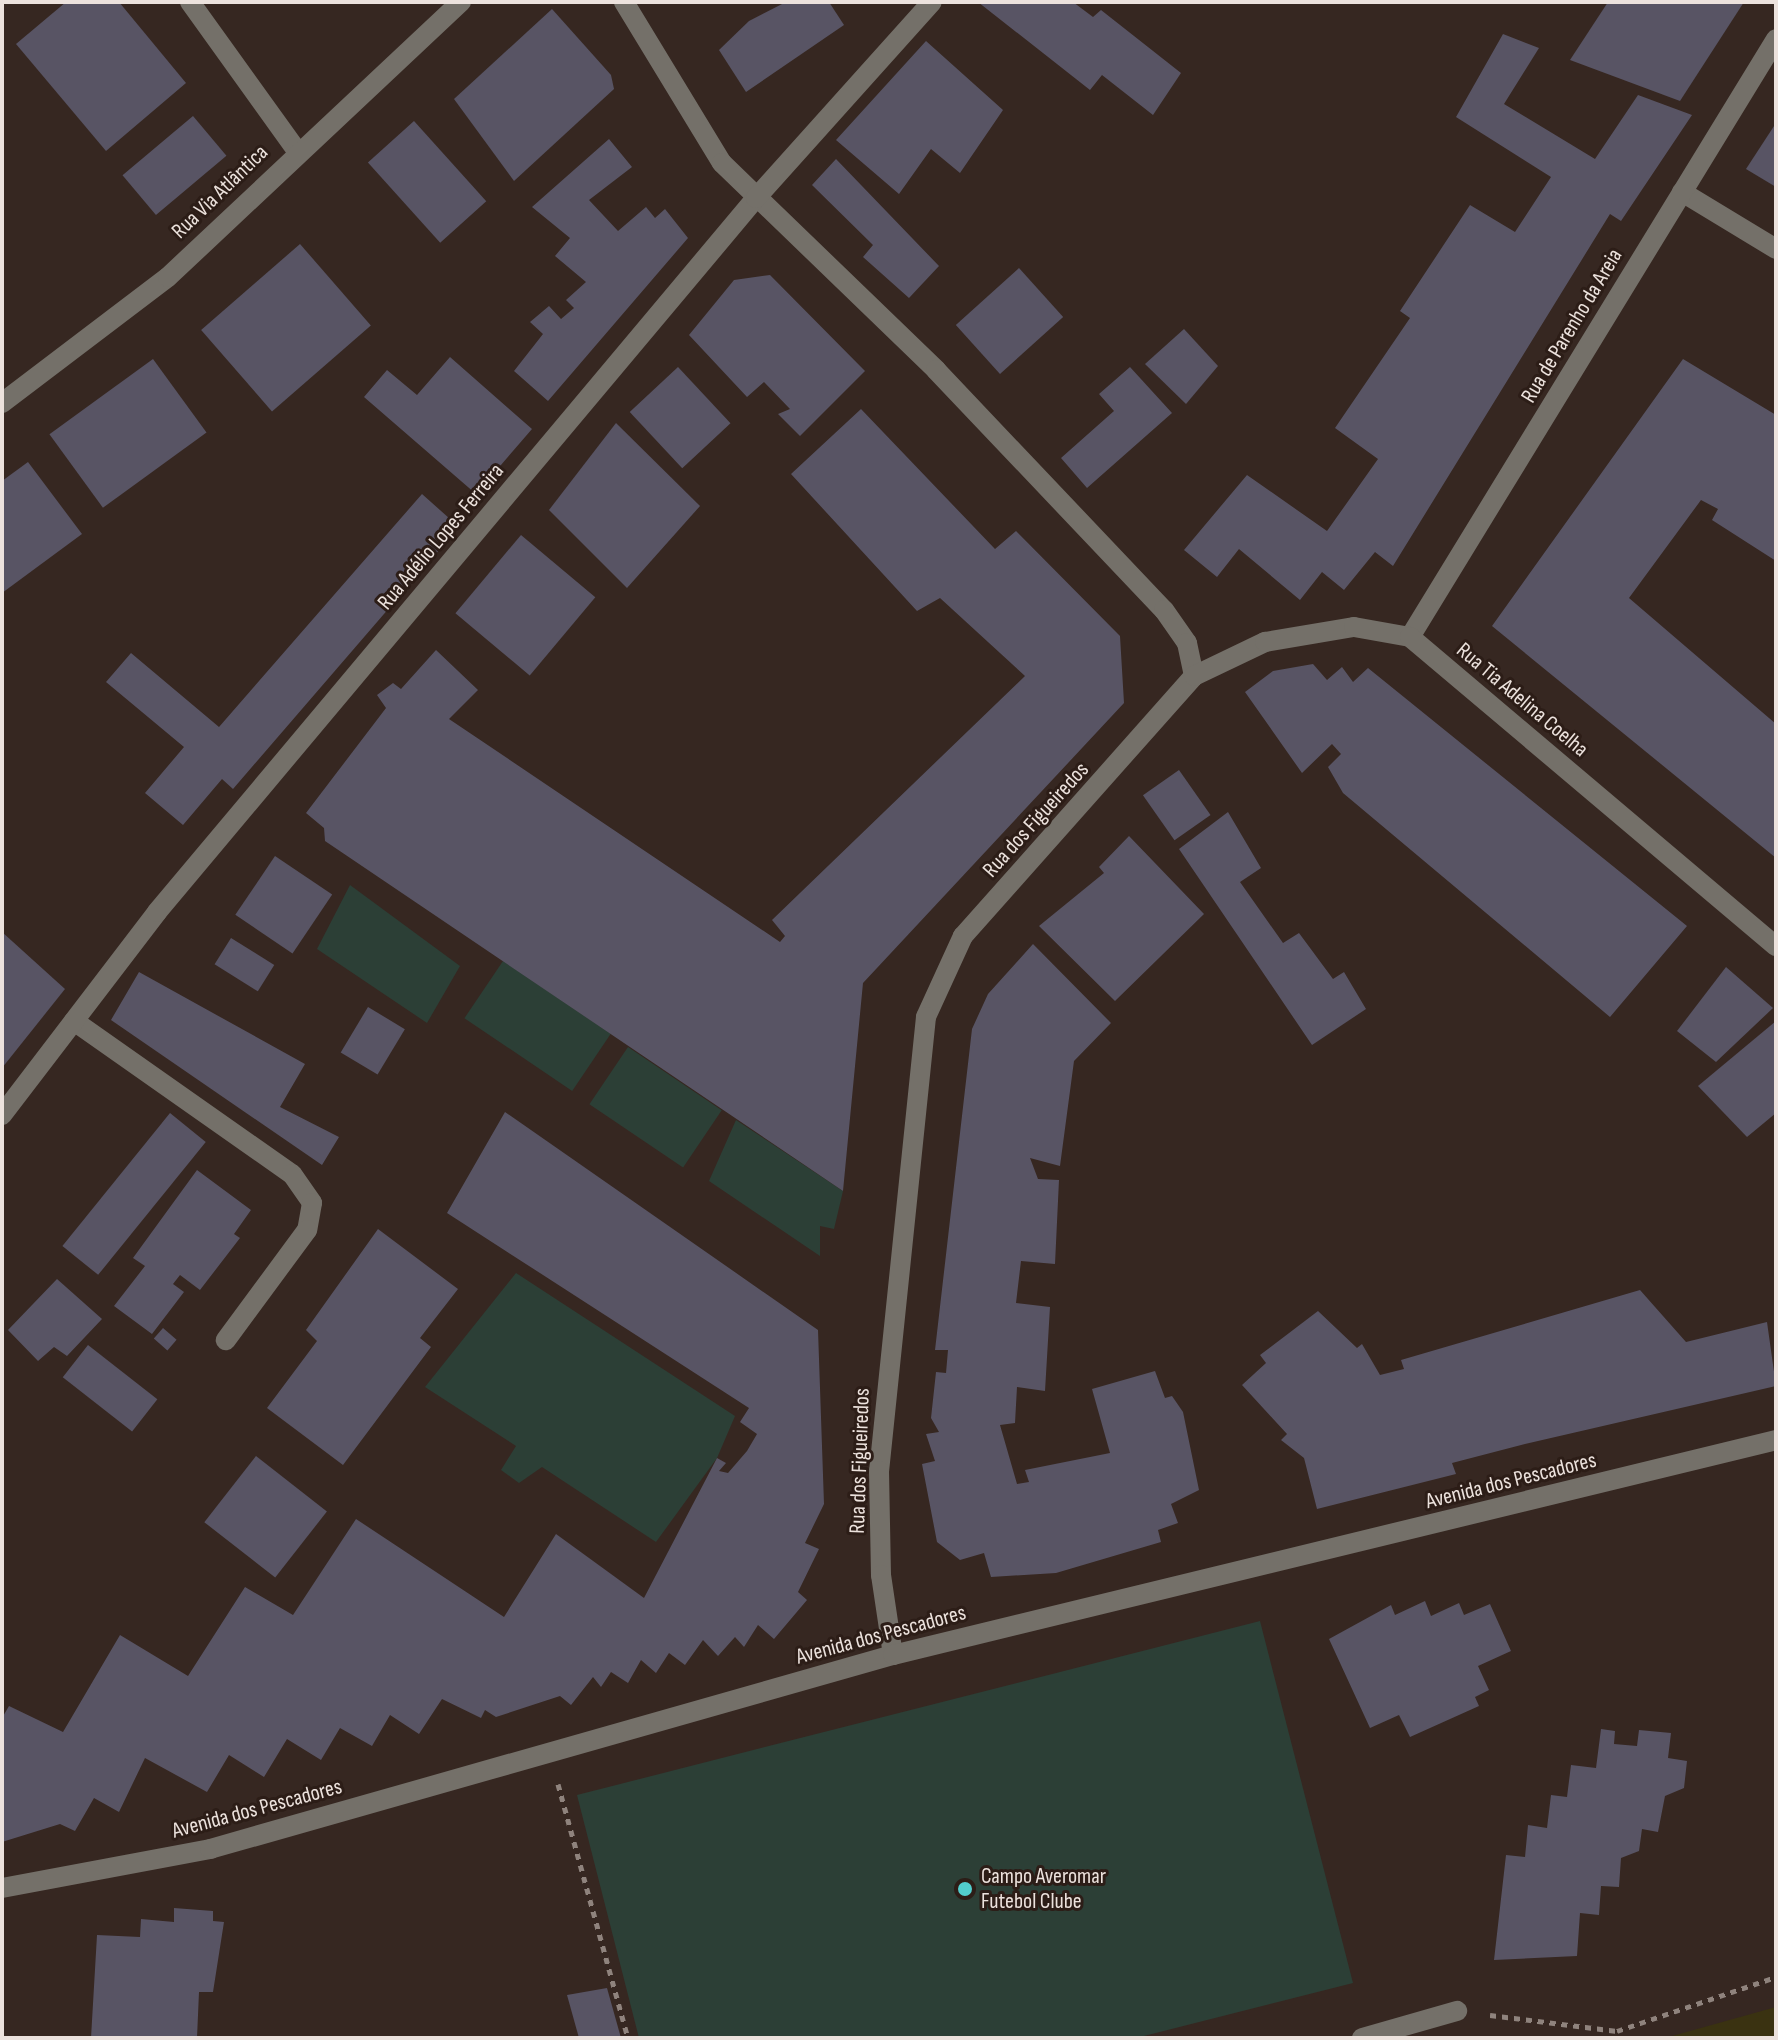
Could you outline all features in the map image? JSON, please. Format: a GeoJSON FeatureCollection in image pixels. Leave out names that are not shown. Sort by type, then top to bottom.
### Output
{"type":"FeatureCollection","features":[{"type":"Feature","properties":{"kind":"street"},"geometry":{"type":"LineString","coordinates":[[190,2],[297,151]]}},
{"type":"Feature","properties":{"kind":"street","name":"Rua Via Atlântica"},"geometry":{"type":"LineString","coordinates":[[2,403],[168,277],[297,151],[461,2]]}},
{"type":"Feature","properties":{"kind":"street"},"geometry":{"type":"LineString","coordinates":[[624,2],[722,163],[936,370],[1164,610],[1187,643],[1194,676],[1265,642],[1354,627],[1410,637]]}},
{"type":"Feature","properties":{"kind":"street","name":"Rua Adélio Lopes Ferreira"},"geometry":{"type":"LineString","coordinates":[[2,1115],[74,1021],[756,198],[932,2]]}},
{"type":"Feature","properties":{"kind":"street","name":"Rua de Parenho da Areia"},"geometry":{"type":"LineString","coordinates":[[1410,637],[1776,39]]}},
{"type":"Feature","properties":{"kind":"street"},"geometry":{"type":"LineString","coordinates":[[1682,192],[1776,249]]}},
{"type":"Feature","properties":{"kind":"street","name":"Rua Tia Adelina Coelha"},"geometry":{"type":"LineString","coordinates":[[1410,637],[1776,946]]}},
{"type":"Feature","properties":{"kind":"street","name":"Rua dos Figueiredos"},"geometry":{"type":"LineString","coordinates":[[893,1655],[881,1575],[879,1471],[926,1017],[963,936],[1194,676]]}},
{"type":"Feature","properties":{"kind":"street"},"geometry":{"type":"LineString","coordinates":[[74,1021],[292,1174],[312,1203],[307,1230],[226,1340]]}},
{"type":"Feature","properties":{"kind":"street","name":"Avenida dos Pescadores"},"geometry":{"type":"LineString","coordinates":[[2,1888],[210,1849],[893,1655],[1776,1440]]}},
{"type":"Feature","properties":{"kind":"street"},"geometry":{"type":"LineString","coordinates":[[1362,2038],[1457,2011]]}},
{"type":"Feature","properties":{"kind":"path"},"geometry":{"type":"LineString","coordinates":[[549,1752],[628,2038]]}},
{"type":"Feature","properties":{"kind":"path"},"geometry":{"type":"LineString","coordinates":[[1457,2011],[1617,2031],[1776,1977]]}},
{"type":"Feature","properties":{"kind":"green space"},"geometry":{"type":"Polygon","coordinates":[[[350,885],[460,966],[427,1023],[317,949],[350,885]]]}},
{"type":"Feature","properties":{"kind":"green space"},"geometry":{"type":"Polygon","coordinates":[[[503,961],[611,1034],[572,1091],[464,1018],[503,961]]]}},
{"type":"Feature","properties":{"kind":"green space"},"geometry":{"type":"Polygon","coordinates":[[[628,1047],[722,1110],[683,1167],[589,1104],[628,1047]]]}},
{"type":"Feature","properties":{"kind":"green space"},"geometry":{"type":"Polygon","coordinates":[[[736,1120],[843,1191],[834,1229],[820,1226],[820,1256],[709,1181],[736,1120]]]}},
{"type":"Feature","properties":{"kind":"green space"},"geometry":{"type":"Polygon","coordinates":[[[516,1273],[735,1416],[717,1458],[656,1542],[542,1467],[519,1483],[501,1470],[516,1446],[425,1387],[516,1273]]]}},
{"type":"Feature","properties":{"kind":"green space","name":"Campo Averomar Futebol Clube"},"geometry":{"type":"Polygon","coordinates":[[[1260,1621],[1353,1983],[1136,2038],[639,2038],[577,1795],[1260,1621]]]}},
{"type":"Feature","properties":{"kind":"sand"},"geometry":{"type":"Polygon","coordinates":[[[1776,2007],[1776,2038],[1665,2038],[1776,2007]]]}},
{"type":"Feature","properties":{"kind":"building"},"geometry":{"type":"Polygon","coordinates":[[[66,2],[119,2],[186,83],[106,151],[16,44],[66,2]]]}},
{"type":"Feature","properties":{"kind":"building"},"geometry":{"type":"Polygon","coordinates":[[[786,2],[829,2],[844,25],[746,92],[719,50],[749,21],[786,2]]]}},
{"type":"Feature","properties":{"kind":"building"},"geometry":{"type":"Polygon","coordinates":[[[978,2],[1073,2],[1093,17],[1101,10],[1181,73],[1153,115],[1102,75],[1090,90],[978,2]]]}},
{"type":"Feature","properties":{"kind":"building"},"geometry":{"type":"Polygon","coordinates":[[[1608,2],[1744,2],[1680,101],[1570,60],[1608,2]]]}},
{"type":"Feature","properties":{"kind":"building"},"geometry":{"type":"Polygon","coordinates":[[[552,9],[611,75],[614,89],[514,181],[454,99],[552,9]]]}},
{"type":"Feature","properties":{"kind":"building"},"geometry":{"type":"Polygon","coordinates":[[[1503,34],[1539,48],[1504,104],[1595,159],[1638,95],[1692,115],[1621,221],[1610,214],[1393,566],[1375,552],[1344,590],[1322,572],[1300,600],[1239,549],[1217,577],[1184,550],[1247,475],[1327,531],[1378,459],[1335,428],[1410,318],[1400,311],[1470,205],[1515,232],[1551,177],[1456,117],[1503,34]]]}},
{"type":"Feature","properties":{"kind":"building"},"geometry":{"type":"Polygon","coordinates":[[[926,41],[1003,110],[960,173],[931,149],[899,194],[836,140],[926,41]]]}},
{"type":"Feature","properties":{"kind":"building"},"geometry":{"type":"Polygon","coordinates":[[[193,116],[226,156],[156,215],[123,175],[193,116]]]}},
{"type":"Feature","properties":{"kind":"building"},"geometry":{"type":"Polygon","coordinates":[[[414,121],[486,201],[440,243],[368,162],[414,121]]]}},
{"type":"Feature","properties":{"kind":"building"},"geometry":{"type":"Polygon","coordinates":[[[1776,123],[1776,187],[1746,169],[1776,123]]]}},
{"type":"Feature","properties":{"kind":"building"},"geometry":{"type":"Polygon","coordinates":[[[609,139],[632,167],[589,200],[618,231],[646,207],[655,218],[665,209],[688,238],[548,401],[514,371],[543,334],[530,322],[549,306],[561,319],[574,308],[566,300],[586,282],[555,256],[570,238],[532,207],[609,139]]]}},
{"type":"Feature","properties":{"kind":"building"},"geometry":{"type":"Polygon","coordinates":[[[836,159],[939,266],[909,298],[863,257],[873,245],[812,185],[836,159]]]}},
{"type":"Feature","properties":{"kind":"building"},"geometry":{"type":"Polygon","coordinates":[[[300,244],[371,326],[272,411],[201,330],[300,244]]]}},
{"type":"Feature","properties":{"kind":"building"},"geometry":{"type":"Polygon","coordinates":[[[1019,268],[1063,317],[1000,374],[956,325],[1019,268]]]}},
{"type":"Feature","properties":{"kind":"building"},"geometry":{"type":"Polygon","coordinates":[[[770,275],[865,371],[800,436],[778,414],[790,409],[764,382],[747,397],[689,335],[734,280],[770,275]]]}},
{"type":"Feature","properties":{"kind":"building"},"geometry":{"type":"Polygon","coordinates":[[[1184,329],[1218,366],[1186,404],[1145,364],[1184,329]]]}},
{"type":"Feature","properties":{"kind":"building"},"geometry":{"type":"Polygon","coordinates":[[[450,357],[532,429],[476,494],[364,397],[387,370],[417,395],[450,357]]]}},
{"type":"Feature","properties":{"kind":"building"},"geometry":{"type":"Polygon","coordinates":[[[153,359],[206,433],[103,508],[49,434],[153,359]]]}},
{"type":"Feature","properties":{"kind":"building"},"geometry":{"type":"Polygon","coordinates":[[[1683,359],[1776,415],[1776,561],[1712,520],[1718,509],[1701,500],[1629,598],[1776,724],[1776,858],[1492,626],[1683,359]]]}},
{"type":"Feature","properties":{"kind":"building"},"geometry":{"type":"Polygon","coordinates":[[[678,367],[731,423],[682,468],[630,412],[678,367]]]}},
{"type":"Feature","properties":{"kind":"building"},"geometry":{"type":"Polygon","coordinates":[[[1130,367],[1172,413],[1087,488],[1061,458],[1114,411],[1099,394],[1130,367]]]}},
{"type":"Feature","properties":{"kind":"building"},"geometry":{"type":"Polygon","coordinates":[[[861,409],[995,549],[1016,531],[1120,636],[1124,703],[863,983],[843,1191],[325,841],[324,828],[306,813],[386,708],[377,695],[393,683],[401,689],[436,650],[478,690],[449,719],[780,942],[785,936],[772,920],[1025,676],[940,598],[917,611],[791,474],[861,409]]]}},
{"type":"Feature","properties":{"kind":"building"},"geometry":{"type":"Polygon","coordinates":[[[616,423],[700,506],[627,588],[549,510],[616,423]]]}},
{"type":"Feature","properties":{"kind":"building"},"geometry":{"type":"Polygon","coordinates":[[[28,462],[82,534],[2,593],[2,481],[28,462]]]}},
{"type":"Feature","properties":{"kind":"building"},"geometry":{"type":"Polygon","coordinates":[[[422,494],[459,527],[233,789],[222,779],[183,825],[145,793],[184,747],[106,682],[131,653],[219,727],[422,494]]]}},
{"type":"Feature","properties":{"kind":"building"},"geometry":{"type":"Polygon","coordinates":[[[521,535],[595,597],[530,675],[455,613],[521,535]]]}},
{"type":"Feature","properties":{"kind":"building"},"geometry":{"type":"Polygon","coordinates":[[[1313,664],[1327,680],[1342,667],[1353,682],[1368,668],[1687,926],[1610,1017],[1343,793],[1328,767],[1341,754],[1332,744],[1302,773],[1245,692],[1273,671],[1313,664]]]}},
{"type":"Feature","properties":{"kind":"building"},"geometry":{"type":"Polygon","coordinates":[[[1179,770],[1211,815],[1175,840],[1143,795],[1179,770]]]}},
{"type":"Feature","properties":{"kind":"building"},"geometry":{"type":"Polygon","coordinates":[[[1228,812],[1261,868],[1240,882],[1283,943],[1299,933],[1333,979],[1344,972],[1366,1009],[1312,1045],[1179,849],[1228,812]]]}},
{"type":"Feature","properties":{"kind":"building"},"geometry":{"type":"Polygon","coordinates":[[[1129,836],[1204,914],[1115,1001],[1039,926],[1104,873],[1099,867],[1129,836]]]}},
{"type":"Feature","properties":{"kind":"building"},"geometry":{"type":"Polygon","coordinates":[[[275,856],[332,895],[293,953],[235,915],[275,856]]]}},
{"type":"Feature","properties":{"kind":"building"},"geometry":{"type":"Polygon","coordinates":[[[2,932],[65,989],[2,1068],[2,932]]]}},
{"type":"Feature","properties":{"kind":"building"},"geometry":{"type":"Polygon","coordinates":[[[231,938],[274,965],[258,991],[215,964],[231,938]]]}},
{"type":"Feature","properties":{"kind":"building"},"geometry":{"type":"Polygon","coordinates":[[[1033,944],[1111,1023],[1074,1061],[1060,1166],[1030,1158],[1038,1179],[1059,1180],[1055,1264],[1021,1261],[1016,1303],[1050,1307],[1045,1391],[1017,1387],[1015,1423],[1000,1425],[1017,1484],[1029,1482],[1025,1470],[1110,1453],[1092,1389],[1155,1371],[1165,1398],[1172,1396],[1183,1412],[1199,1490],[1171,1504],[1178,1523],[1158,1530],[1161,1542],[1056,1573],[991,1577],[984,1553],[960,1560],[937,1542],[922,1464],[935,1461],[926,1434],[939,1432],[931,1418],[936,1372],[946,1373],[948,1350],[935,1350],[972,1029],[988,994],[1033,944]]]}},
{"type":"Feature","properties":{"kind":"building"},"geometry":{"type":"Polygon","coordinates":[[[1726,967],[1773,1008],[1716,1062],[1677,1031],[1726,967]]]}},
{"type":"Feature","properties":{"kind":"building"},"geometry":{"type":"Polygon","coordinates":[[[139,972],[305,1064],[280,1107],[339,1137],[322,1165],[111,1020],[139,972]]]}},
{"type":"Feature","properties":{"kind":"building"},"geometry":{"type":"Polygon","coordinates":[[[368,1007],[405,1029],[378,1075],[341,1052],[368,1007]]]}},
{"type":"Feature","properties":{"kind":"building"},"geometry":{"type":"Polygon","coordinates":[[[1776,1021],[1776,1113],[1747,1137],[1698,1086],[1776,1021]]]}},
{"type":"Feature","properties":{"kind":"building"},"geometry":{"type":"Polygon","coordinates":[[[505,1112],[818,1330],[824,1504],[805,1543],[819,1549],[798,1592],[807,1600],[774,1639],[758,1625],[744,1647],[735,1637],[718,1656],[703,1640],[685,1665],[669,1653],[656,1673],[641,1660],[628,1683],[611,1672],[601,1687],[593,1677],[571,1705],[560,1696],[496,1717],[485,1710],[481,1718],[442,1699],[419,1734],[390,1715],[372,1746],[340,1728],[321,1760],[287,1739],[264,1777],[229,1755],[207,1792],[145,1758],[119,1812],[94,1798],[75,1831],[60,1824],[2,1842],[2,1718],[9,1706],[63,1732],[120,1635],[188,1676],[245,1587],[293,1615],[356,1519],[504,1617],[556,1534],[644,1598],[717,1458],[726,1463],[719,1471],[728,1473],[747,1451],[757,1434],[740,1422],[749,1408],[447,1213],[505,1112]]]}},
{"type":"Feature","properties":{"kind":"building"},"geometry":{"type":"Polygon","coordinates":[[[170,1113],[206,1142],[98,1275],[62,1246],[170,1113]]]}},
{"type":"Feature","properties":{"kind":"building"},"geometry":{"type":"Polygon","coordinates":[[[197,1170],[251,1210],[234,1234],[240,1238],[200,1290],[180,1275],[173,1284],[184,1292],[152,1334],[114,1306],[145,1266],[133,1258],[197,1170]]]}},
{"type":"Feature","properties":{"kind":"building"},"geometry":{"type":"Polygon","coordinates":[[[378,1229],[458,1289],[420,1338],[431,1347],[343,1465],[267,1408],[317,1341],[306,1330],[378,1229]]]}},
{"type":"Feature","properties":{"kind":"building"},"geometry":{"type":"Polygon","coordinates":[[[57,1279],[102,1319],[67,1356],[54,1347],[38,1361],[8,1330],[57,1279]]]}},
{"type":"Feature","properties":{"kind":"building"},"geometry":{"type":"Polygon","coordinates":[[[1640,1290],[1686,1342],[1767,1322],[1776,1386],[1452,1463],[1456,1474],[1317,1509],[1304,1458],[1281,1440],[1287,1434],[1242,1385],[1266,1363],[1260,1355],[1318,1311],[1357,1348],[1362,1344],[1380,1375],[1404,1369],[1401,1360],[1640,1290]]]}},
{"type":"Feature","properties":{"kind":"building"},"geometry":{"type":"Polygon","coordinates":[[[163,1328],[177,1340],[167,1350],[154,1339],[163,1328]]]}},
{"type":"Feature","properties":{"kind":"building"},"geometry":{"type":"Polygon","coordinates":[[[88,1345],[157,1399],[132,1431],[63,1377],[88,1345]]]}},
{"type":"Feature","properties":{"kind":"building"},"geometry":{"type":"Polygon","coordinates":[[[256,1456],[327,1511],[275,1578],[204,1522],[256,1456]]]}},
{"type":"Feature","properties":{"kind":"building"},"geometry":{"type":"Polygon","coordinates":[[[1425,1601],[1431,1616],[1459,1603],[1464,1615],[1490,1604],[1511,1651],[1478,1666],[1489,1690],[1475,1697],[1479,1706],[1410,1737],[1399,1715],[1370,1728],[1329,1639],[1391,1605],[1395,1615],[1425,1601]]]}},
{"type":"Feature","properties":{"kind":"building"},"geometry":{"type":"Polygon","coordinates":[[[1601,1729],[1615,1731],[1614,1744],[1637,1746],[1639,1730],[1671,1733],[1668,1758],[1687,1761],[1684,1788],[1665,1796],[1658,1832],[1642,1829],[1639,1851],[1621,1858],[1619,1887],[1601,1886],[1599,1915],[1580,1913],[1577,1956],[1494,1960],[1506,1855],[1525,1857],[1528,1825],[1547,1828],[1551,1795],[1567,1797],[1571,1765],[1596,1768],[1601,1729]]]}},
{"type":"Feature","properties":{"kind":"building"},"geometry":{"type":"Polygon","coordinates":[[[174,1908],[213,1911],[213,1921],[224,1922],[213,1992],[199,1992],[197,2038],[91,2038],[97,1935],[140,1937],[141,1919],[174,1922],[174,1908]]]}},
{"type":"Feature","properties":{"kind":"building"},"geometry":{"type":"Polygon","coordinates":[[[607,1988],[621,2038],[579,2038],[567,1995],[607,1988]]]}},
{"type":"Feature","properties":{"kind":"place","name":"Campo Averomar Futebol Clube"},"geometry":{"type":"Point","coordinates":[965,1889]}}]}
